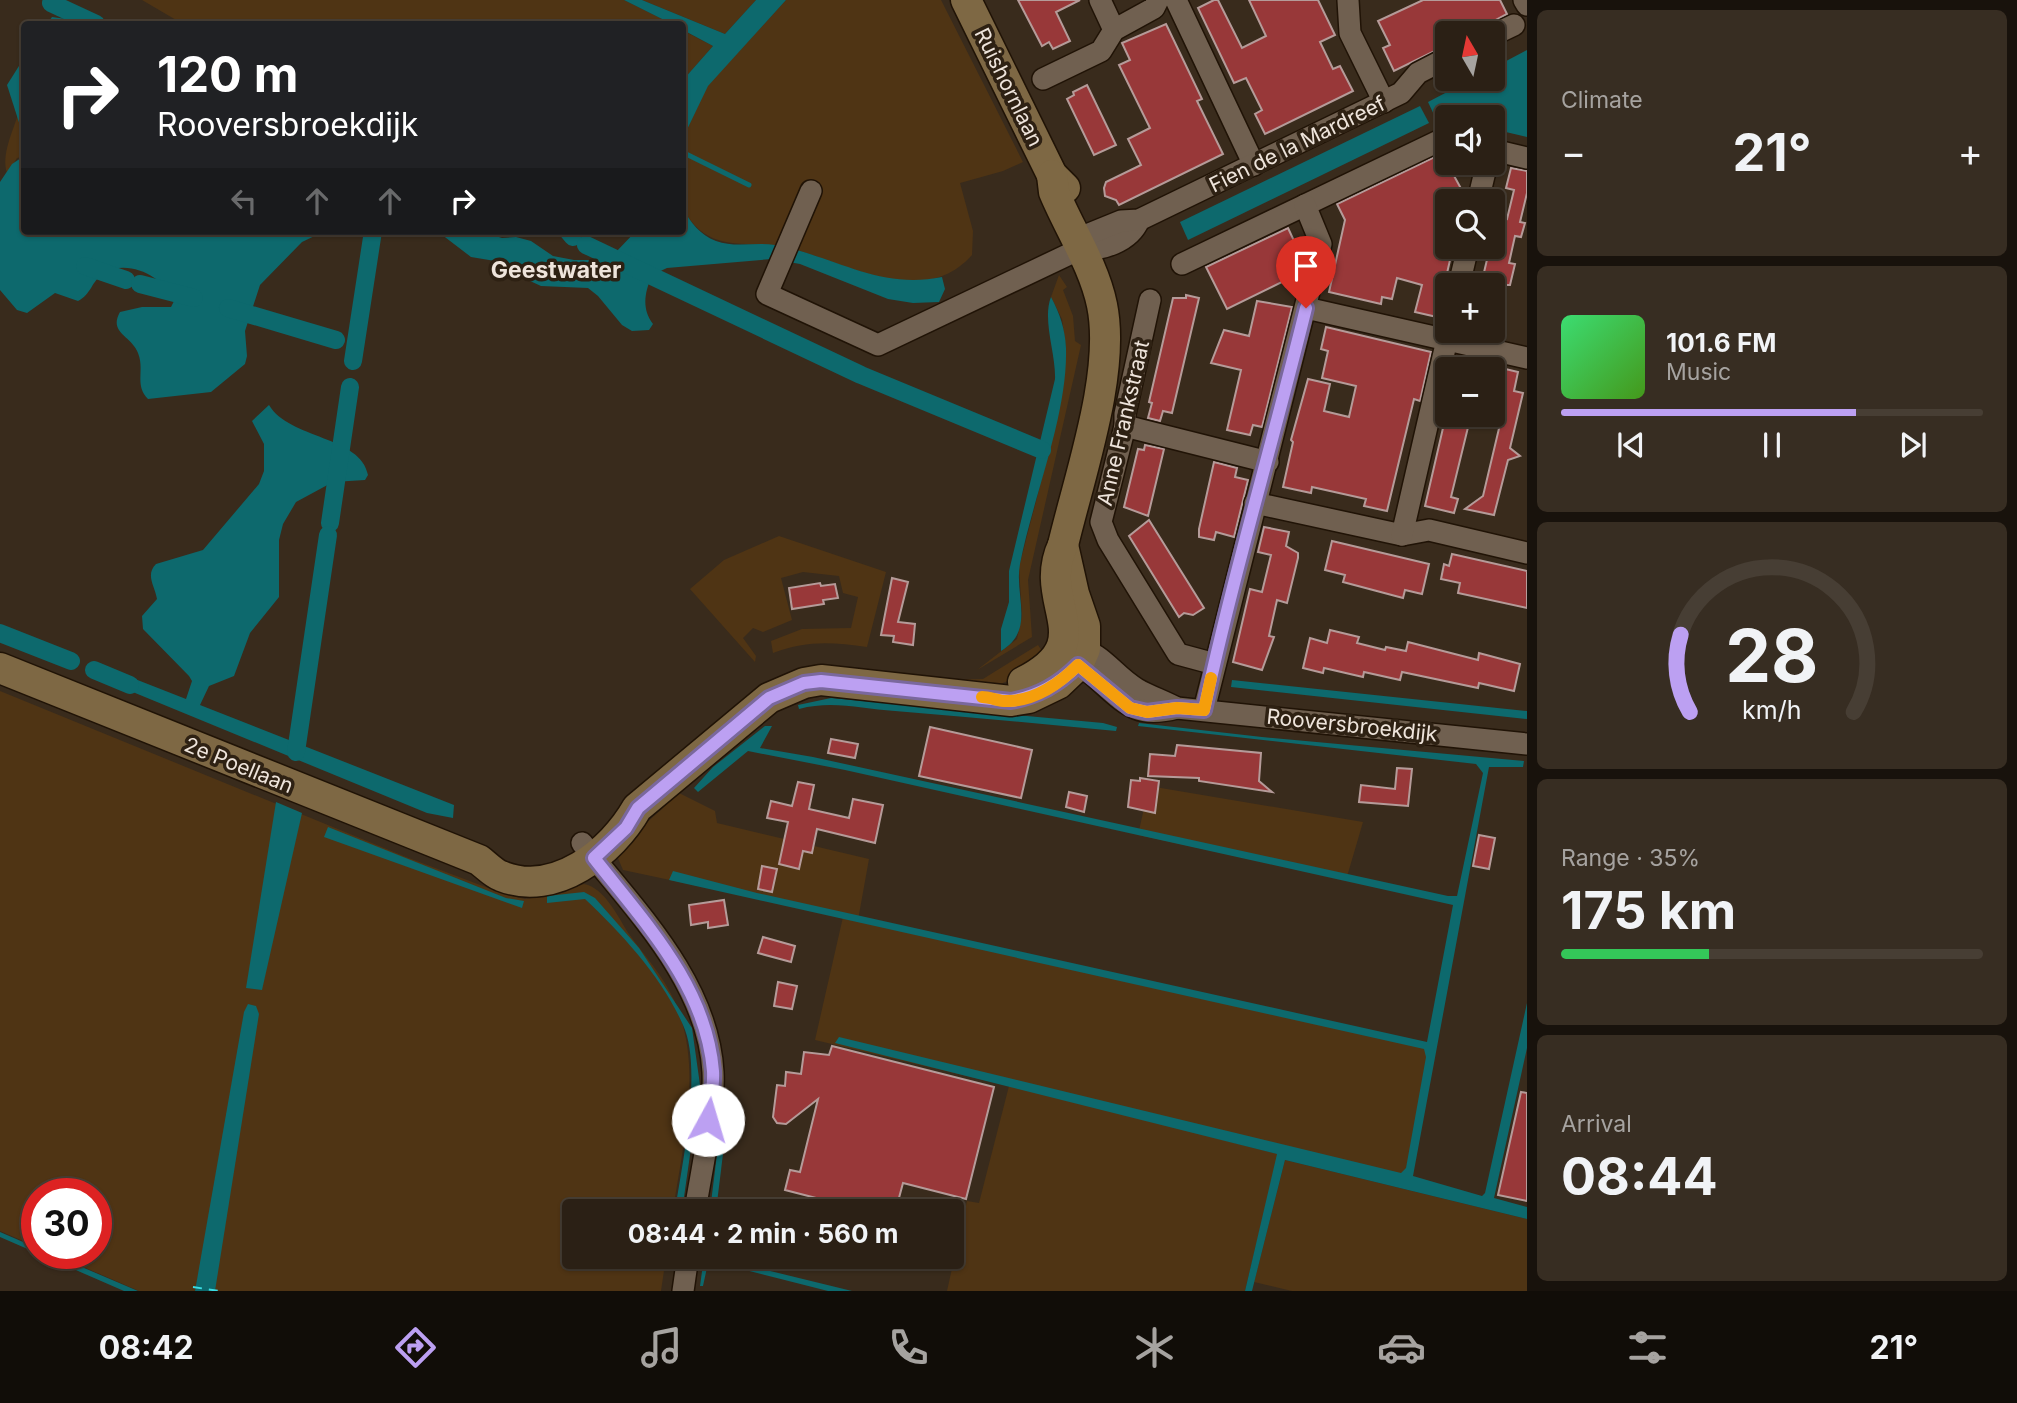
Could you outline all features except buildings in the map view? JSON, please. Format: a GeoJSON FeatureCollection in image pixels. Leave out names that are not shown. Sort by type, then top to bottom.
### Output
{"type":"FeatureCollection","features":[{"type":"Feature","properties":{"kind":"main road","name":"Ruishornlaan"},"geometry":{"type":"LineString","coordinates":[[967,0],[1052,175],[1054,192],[1089,245],[1102,305],[1105,356],[1063,545],[1055,561],[1065,631],[1076,653]]}},
{"type":"Feature","properties":{"kind":"main road"},"geometry":{"type":"LineString","coordinates":[[588,851],[626,828],[638,808],[769,698],[804,683],[821,681],[991,697],[1076,653]]}},
{"type":"Feature","properties":{"kind":"main road","name":"2e Poellaan"},"geometry":{"type":"LineString","coordinates":[[0,668],[479,860],[550,861],[588,851]]}},
{"type":"Feature","properties":{"kind":"street"},"geometry":{"type":"LineString","coordinates":[[1100,0],[1114,30]]}},
{"type":"Feature","properties":{"kind":"street"},"geometry":{"type":"LineString","coordinates":[[1043,79],[1101,51],[1114,30],[1154,8],[1158,0]]}},
{"type":"Feature","properties":{"kind":"street"},"geometry":{"type":"LineString","coordinates":[[1176,0],[1254,165]]}},
{"type":"Feature","properties":{"kind":"street"},"geometry":{"type":"LineString","coordinates":[[1348,0],[1350,33],[1384,102]]}},
{"type":"Feature","properties":{"kind":"street"},"geometry":{"type":"LineString","coordinates":[[1524,0],[1527,5]]}},
{"type":"Feature","properties":{"kind":"street"},"geometry":{"type":"LineString","coordinates":[[1505,29],[1514,25]]}},
{"type":"Feature","properties":{"kind":"street","name":"Fien de la Mardreef"},"geometry":{"type":"LineString","coordinates":[[811,191],[767,294],[878,345],[1089,245],[1136,228],[1139,220],[1401,93],[1418,73],[1435,64]]}},
{"type":"Feature","properties":{"kind":"street"},"geometry":{"type":"LineString","coordinates":[[1182,264],[1435,143]]}},
{"type":"Feature","properties":{"kind":"street"},"geometry":{"type":"LineString","coordinates":[[1505,153],[1527,158]]}},
{"type":"Feature","properties":{"kind":"street"},"geometry":{"type":"LineString","coordinates":[[1204,710],[1321,244],[1305,205]]}},
{"type":"Feature","properties":{"kind":"street","name":"Anne Frankstraat"},"geometry":{"type":"LineString","coordinates":[[1150,300],[1125,414],[1125,426],[1101,522],[1108,540],[1178,654],[1215,664]]}},
{"type":"Feature","properties":{"kind":"street"},"geometry":{"type":"LineString","coordinates":[[1306,308],[1435,333]]}},
{"type":"Feature","properties":{"kind":"street"},"geometry":{"type":"LineString","coordinates":[[1402,535],[1446,343]]}},
{"type":"Feature","properties":{"kind":"street"},"geometry":{"type":"LineString","coordinates":[[1475,343],[1527,358]]}},
{"type":"Feature","properties":{"kind":"street"},"geometry":{"type":"LineString","coordinates":[[1125,426],[1268,462]]}},
{"type":"Feature","properties":{"kind":"street"},"geometry":{"type":"LineString","coordinates":[[1255,503],[1402,535],[1429,530],[1527,553]]}},
{"type":"Feature","properties":{"kind":"street","name":"Rooversbroekdijk"},"geometry":{"type":"LineString","coordinates":[[1076,653],[1130,708],[1154,712],[1177,708],[1204,710],[1527,744]]}},
{"type":"Feature","properties":{"kind":"street"},"geometry":{"type":"LineString","coordinates":[[588,851],[664,946],[697,1005],[707,1037],[713,1074],[697,1199]]}},
{"type":"Feature","properties":{"kind":"street"},"geometry":{"type":"LineString","coordinates":[[683,1291],[686,1269]]}},
{"type":"Feature","properties":{"kind":"shaded area"},"geometry":{"type":"Polygon","coordinates":[[[142,0],[624,0],[666,21],[178,21],[142,0]]]}},
{"type":"Feature","properties":{"kind":"shaded area"},"geometry":{"type":"Polygon","coordinates":[[[642,0],[756,0],[725,34],[642,0]]]}},
{"type":"Feature","properties":{"kind":"shaded area"},"geometry":{"type":"Polygon","coordinates":[[[786,0],[941,0],[1023,162],[1003,171],[960,183],[973,231],[972,255],[953,271],[932,279],[910,281],[887,278],[796,250],[718,240],[693,224],[686,213],[686,132],[707,86],[786,0]]]}},
{"type":"Feature","properties":{"kind":"shaded area"},"geometry":{"type":"Polygon","coordinates":[[[686,32],[713,46],[686,77],[686,32]]]}},
{"type":"Feature","properties":{"kind":"shaded area"},"geometry":{"type":"Polygon","coordinates":[[[18,114],[21,126],[21,157],[17,158],[7,173],[7,151],[18,114]]]}},
{"type":"Feature","properties":{"kind":"shaded area"},"geometry":{"type":"Polygon","coordinates":[[[1059,275],[1067,287],[1063,290],[1073,316],[1075,341],[1081,345],[1028,580],[1032,637],[977,670],[1017,639],[1022,616],[1019,567],[1049,451],[1064,376],[1066,349],[1062,319],[1051,297],[1059,275]]]}},
{"type":"Feature","properties":{"kind":"shaded area"},"geometry":{"type":"Polygon","coordinates":[[[779,536],[886,572],[867,647],[820,643],[773,653],[771,641],[802,629],[851,628],[858,597],[843,593],[839,576],[803,572],[781,578],[792,620],[763,632],[753,628],[743,638],[756,656],[755,662],[690,589],[724,560],[779,536]]]}},
{"type":"Feature","properties":{"kind":"shaded area"},"geometry":{"type":"Polygon","coordinates":[[[1038,645],[1046,657],[1001,684],[966,684],[949,680],[983,679],[1038,645]]]}},
{"type":"Feature","properties":{"kind":"shaded area"},"geometry":{"type":"Polygon","coordinates":[[[0,691],[406,857],[504,894],[525,899],[547,896],[584,884],[592,887],[605,897],[670,991],[683,1025],[690,1078],[686,1132],[675,1199],[562,1199],[562,1269],[664,1269],[661,1291],[210,1291],[207,1231],[195,1291],[139,1291],[88,1269],[112,1269],[112,1178],[21,1178],[21,1240],[0,1231],[0,691]]]}},
{"type":"Feature","properties":{"kind":"shaded area"},"geometry":{"type":"Polygon","coordinates":[[[1149,786],[1363,822],[1346,880],[1138,835],[1149,786]]]}},
{"type":"Feature","properties":{"kind":"shaded area"},"geometry":{"type":"Polygon","coordinates":[[[675,791],[715,811],[717,823],[869,859],[858,920],[1431,1049],[1405,1177],[1158,1123],[1278,1154],[1245,1291],[947,1291],[952,1269],[964,1269],[964,1214],[967,1201],[979,1203],[1009,1086],[815,1040],[843,917],[623,870],[615,851],[662,809],[675,791]]]}},
{"type":"Feature","properties":{"kind":"shaded area"},"geometry":{"type":"Polygon","coordinates":[[[1285,1160],[1527,1219],[1527,1291],[1292,1291],[1254,1282],[1285,1160]]]}},
{"type":"Feature","properties":{"kind":"water"},"geometry":{"type":"Polygon","coordinates":[[[624,0],[642,0],[725,34],[756,0],[786,0],[708,86],[686,132],[686,77],[713,46],[686,32],[686,21],[666,21],[624,0]]]}},
{"type":"Feature","properties":{"kind":"water"},"geometry":{"type":"Polygon","coordinates":[[[73,11],[94,20],[49,21],[52,17],[66,19],[73,11]]]}},
{"type":"Feature","properties":{"kind":"water"},"geometry":{"type":"Polygon","coordinates":[[[1527,50],[1527,137],[1505,132],[1505,105],[1435,105],[1435,117],[1428,102],[1449,91],[1505,91],[1505,62],[1527,50]]]}},
{"type":"Feature","properties":{"kind":"water"},"geometry":{"type":"Polygon","coordinates":[[[21,63],[21,129],[7,85],[21,63]]]}},
{"type":"Feature","properties":{"kind":"water"},"geometry":{"type":"Polygon","coordinates":[[[1420,106],[1429,123],[1188,240],[1180,222],[1420,106]]]}},
{"type":"Feature","properties":{"kind":"water"},"geometry":{"type":"Polygon","coordinates":[[[21,158],[21,235],[317,235],[302,242],[260,285],[245,331],[245,364],[211,392],[148,399],[142,388],[138,353],[119,330],[117,319],[120,312],[142,307],[171,307],[174,301],[163,284],[145,272],[114,269],[100,276],[78,301],[55,293],[27,313],[17,310],[0,290],[0,182],[12,164],[21,158]]]}},
{"type":"Feature","properties":{"kind":"water"},"geometry":{"type":"Polygon","coordinates":[[[686,213],[696,228],[716,241],[775,245],[897,279],[942,277],[945,289],[939,302],[913,303],[888,299],[800,264],[772,259],[667,268],[652,275],[645,300],[653,324],[649,330],[632,331],[622,325],[588,288],[541,286],[530,281],[513,264],[471,257],[442,235],[516,237],[531,241],[553,256],[574,260],[594,260],[616,252],[632,235],[686,235],[686,213]]]}},
{"type":"Feature","properties":{"kind":"water"},"geometry":{"type":"Polygon","coordinates":[[[1051,297],[1065,341],[1065,374],[1056,428],[1020,564],[1021,623],[1012,643],[1001,651],[1001,629],[1009,602],[1009,571],[1055,379],[1048,316],[1051,297]]]}},
{"type":"Feature","properties":{"kind":"water"},"geometry":{"type":"Polygon","coordinates":[[[269,405],[292,425],[352,452],[363,462],[368,475],[365,480],[333,482],[296,502],[283,524],[279,540],[279,597],[250,633],[234,676],[209,686],[200,705],[454,805],[453,818],[427,813],[106,681],[112,670],[186,699],[192,681],[189,676],[143,629],[142,616],[157,599],[151,572],[156,564],[203,550],[259,484],[264,471],[264,444],[252,421],[269,405]]]}},
{"type":"Feature","properties":{"kind":"water"},"geometry":{"type":"Polygon","coordinates":[[[0,626],[47,645],[42,655],[0,637],[0,626]]]}},
{"type":"Feature","properties":{"kind":"water"},"geometry":{"type":"Polygon","coordinates":[[[1232,680],[1527,711],[1527,719],[1231,687],[1232,680]]]}},
{"type":"Feature","properties":{"kind":"water"},"geometry":{"type":"Polygon","coordinates":[[[831,698],[1103,723],[1117,727],[1116,731],[835,705],[799,709],[798,705],[831,698]]]}},
{"type":"Feature","properties":{"kind":"water"},"geometry":{"type":"Polygon","coordinates":[[[1139,723],[1524,761],[1523,767],[1489,767],[1413,1176],[1482,1196],[1485,1193],[1527,1003],[1527,1048],[1494,1198],[1527,1207],[1527,1219],[1285,1160],[1252,1291],[1245,1291],[1277,1154],[835,1043],[839,1037],[1401,1173],[1406,1168],[1426,1057],[1424,1049],[669,880],[673,871],[757,893],[1427,1042],[1453,905],[845,770],[748,751],[698,792],[694,788],[713,767],[765,726],[772,726],[760,748],[813,757],[1457,896],[1483,773],[1476,764],[1138,726],[1139,723]]]}},
{"type":"Feature","properties":{"kind":"water"},"geometry":{"type":"Polygon","coordinates":[[[276,802],[302,813],[262,990],[246,988],[276,802]]]}},
{"type":"Feature","properties":{"kind":"water"},"geometry":{"type":"Polygon","coordinates":[[[328,827],[506,898],[524,901],[522,908],[324,837],[328,827]]]}},
{"type":"Feature","properties":{"kind":"water"},"geometry":{"type":"Polygon","coordinates":[[[584,892],[595,898],[639,948],[692,1028],[700,1085],[684,1199],[677,1199],[689,1116],[691,1066],[689,1043],[683,1025],[653,973],[599,912],[585,899],[547,903],[547,896],[584,892]]]}},
{"type":"Feature","properties":{"kind":"water"},"geometry":{"type":"Polygon","coordinates":[[[248,1004],[256,1006],[259,1014],[215,1291],[195,1291],[244,1012],[248,1004]]]}},
{"type":"Feature","properties":{"kind":"water"},"geometry":{"type":"Polygon","coordinates":[[[717,1154],[723,1154],[717,1199],[711,1199],[717,1154]]]}},
{"type":"Feature","properties":{"kind":"water"},"geometry":{"type":"Polygon","coordinates":[[[0,1232],[21,1241],[21,1246],[0,1237],[0,1232]]]}},
{"type":"Feature","properties":{"kind":"water"},"geometry":{"type":"Polygon","coordinates":[[[73,1269],[86,1269],[138,1291],[124,1291],[73,1269]]]}},
{"type":"Feature","properties":{"kind":"water"},"geometry":{"type":"Polygon","coordinates":[[[702,1269],[707,1269],[703,1286],[700,1286],[702,1269]]]}},
{"type":"Feature","properties":{"kind":"water"},"geometry":{"type":"Polygon","coordinates":[[[742,1269],[761,1269],[852,1291],[828,1291],[742,1269]]]}},
{"type":"Feature","properties":{"kind":"waterway"},"geometry":{"type":"LineString","coordinates":[[51,3],[90,21]]}},
{"type":"Feature","properties":{"kind":"waterway"},"geometry":{"type":"LineString","coordinates":[[686,154],[749,185]]}},
{"type":"Feature","properties":{"kind":"waterway"},"geometry":{"type":"LineString","coordinates":[[353,361],[372,235]]}},
{"type":"Feature","properties":{"kind":"waterway"},"geometry":{"type":"LineString","coordinates":[[586,245],[861,375],[1042,450]]}},
{"type":"Feature","properties":{"kind":"waterway"},"geometry":{"type":"LineString","coordinates":[[85,266],[126,280]]}},
{"type":"Feature","properties":{"kind":"waterway"},"geometry":{"type":"LineString","coordinates":[[140,284],[194,298]]}},
{"type":"Feature","properties":{"kind":"waterway"},"geometry":{"type":"LineString","coordinates":[[228,308],[336,340]]}},
{"type":"Feature","properties":{"kind":"waterway"},"geometry":{"type":"LineString","coordinates":[[330,523],[350,387]]}},
{"type":"Feature","properties":{"kind":"waterway"},"geometry":{"type":"LineString","coordinates":[[296,752],[328,535]]}},
{"type":"Feature","properties":{"kind":"waterway"},"geometry":{"type":"LineString","coordinates":[[0,633],[71,661]]}},
{"type":"Feature","properties":{"kind":"waterway"},"geometry":{"type":"LineString","coordinates":[[94,670],[130,685]]}},
{"type":"Feature","properties":{"kind":"ferry route"},"geometry":{"type":"LineString","coordinates":[[193,1287],[219,1291]]}},
{"type":"Feature","properties":{"kind":"slow traffic"},"geometry":{"type":"LineString","coordinates":[[982,697],[1005,701],[1029,698],[1058,684],[1078,665],[1130,708],[1147,712],[1177,708],[1204,710],[1211,678]]}},
{"type":"Feature","properties":{"kind":"district","name":"Geestwater"},"geometry":{"type":"Point","coordinates":[556,270]}},
{"type":"Feature","properties":{"kind":"route"},"geometry":{"type":"LineString","coordinates":[[708,1120],[713,1074],[707,1037],[697,1005],[664,946],[594,858],[626,828],[638,808],[769,698],[804,683],[821,681],[1011,701],[1029,698],[1058,684],[1078,665],[1130,708],[1147,712],[1177,708],[1204,710],[1243,546],[1268,462],[1306,308]]}}]}
